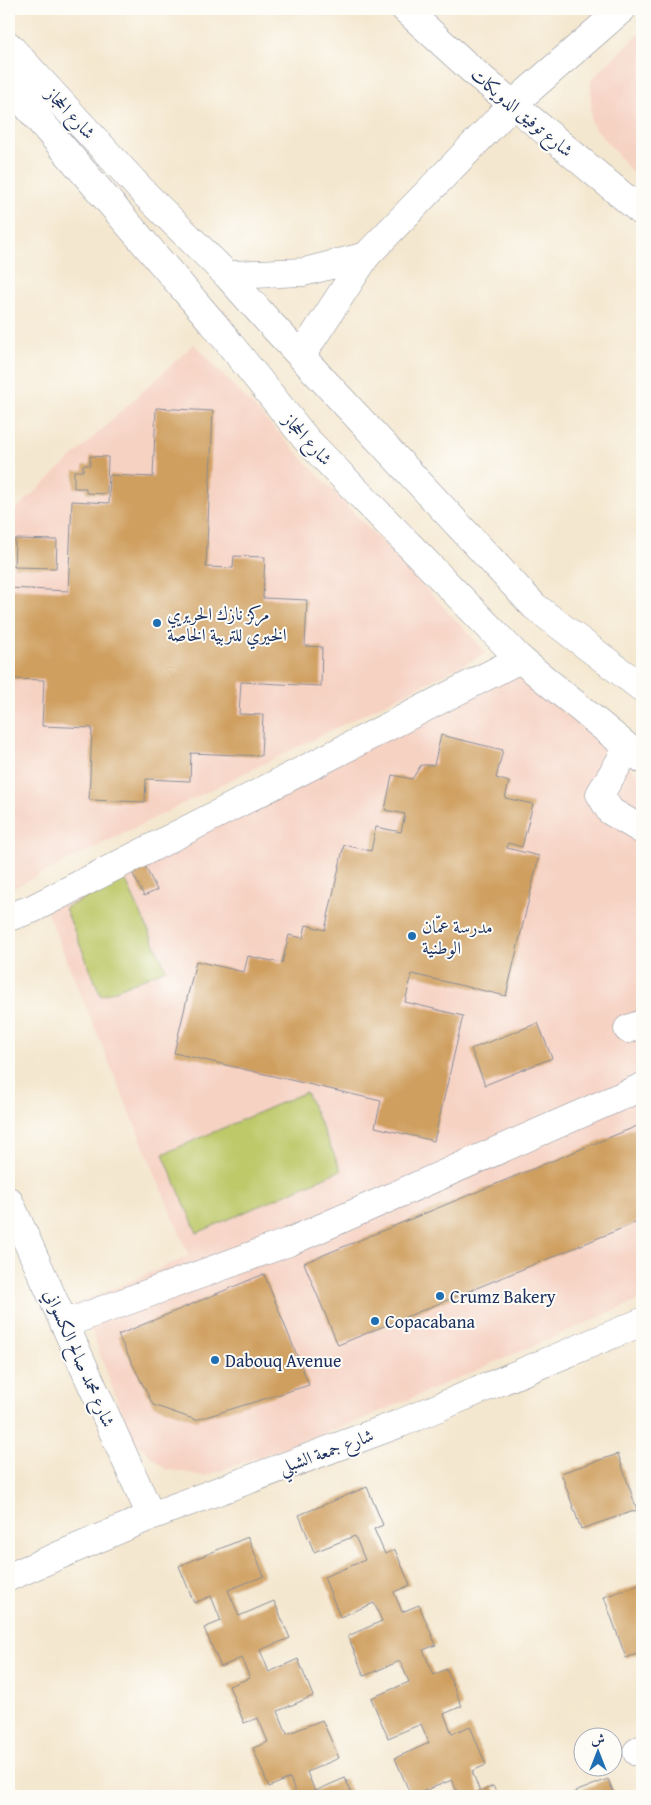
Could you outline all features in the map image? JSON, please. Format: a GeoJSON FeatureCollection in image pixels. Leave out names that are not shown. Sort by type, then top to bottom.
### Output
{"type":"FeatureCollection","features":[{"type":"Feature","properties":{"kind":"street","name":"شارع توفيق الدويكات"},"geometry":{"type":"LineString","coordinates":[[405,9],[473,71],[642,212]]}},
{"type":"Feature","properties":{"kind":"street"},"geometry":{"type":"LineString","coordinates":[[301,356],[366,256],[513,104],[622,9]]}},
{"type":"Feature","properties":{"kind":"street","name":"شارع الحجاز"},"geometry":{"type":"LineString","coordinates":[[9,46],[146,195],[227,275],[534,606],[642,688]]}},
{"type":"Feature","properties":{"kind":"street","name":"شارع الحجاز"},"geometry":{"type":"LineString","coordinates":[[9,85],[213,323],[306,439],[520,660],[635,753]]}},
{"type":"Feature","properties":{"kind":"street"},"geometry":{"type":"LineString","coordinates":[[227,275],[304,272],[366,256]]}},
{"type":"Feature","properties":{"kind":"street"},"geometry":{"type":"LineString","coordinates":[[9,916],[32,909],[520,660]]}},
{"type":"Feature","properties":{"kind":"street"},"geometry":{"type":"LineString","coordinates":[[635,753],[600,794],[610,811],[642,830]]}},
{"type":"Feature","properties":{"kind":"street"},"geometry":{"type":"LineString","coordinates":[[64,1324],[289,1242],[642,1087]]}},
{"type":"Feature","properties":{"kind":"street","name":"شارع محمد صالح الكسواني"},"geometry":{"type":"LineString","coordinates":[[9,1201],[152,1516]]}},
{"type":"Feature","properties":{"kind":"street","name":"شارع جمعة الشبلي"},"geometry":{"type":"LineString","coordinates":[[9,1577],[152,1516],[401,1423],[642,1322]]}},
{"type":"Feature","properties":{"kind":"shaded area"},"geometry":{"type":"Polygon","coordinates":[[[642,31],[642,181],[630,170],[591,123],[591,80],[642,31]]]}},
{"type":"Feature","properties":{"kind":"shaded area"},"geometry":{"type":"Polygon","coordinates":[[[194,344],[487,653],[9,890],[9,516],[194,344]]]}},
{"type":"Feature","properties":{"kind":"shaded area"},"geometry":{"type":"Polygon","coordinates":[[[513,668],[608,751],[642,777],[642,1299],[358,1421],[205,1476],[165,1469],[131,1438],[81,1302],[189,1256],[46,910],[513,668]]]}},
{"type":"Feature","properties":{"kind":"green space"},"geometry":{"type":"Polygon","coordinates":[[[125,879],[166,969],[101,996],[65,908],[125,879]]]}},
{"type":"Feature","properties":{"kind":"green space"},"geometry":{"type":"Polygon","coordinates":[[[306,1092],[341,1170],[197,1233],[163,1154],[306,1092]]]}},
{"type":"Feature","properties":{"kind":"building","name":"مركز نازك الحريري الخيري للتربية الخاصّة"},"geometry":{"type":"Polygon","coordinates":[[[156,408],[213,411],[206,567],[233,568],[234,556],[265,557],[263,598],[307,600],[305,646],[322,647],[321,686],[241,682],[239,714],[263,715],[261,756],[191,753],[190,781],[146,779],[145,802],[89,800],[92,728],[42,726],[44,680],[9,679],[9,588],[68,591],[72,501],[109,503],[110,475],[153,477],[156,408]]]}},
{"type":"Feature","properties":{"kind":"building"},"geometry":{"type":"Polygon","coordinates":[[[90,456],[108,457],[107,494],[86,493],[86,488],[74,488],[74,471],[83,471],[83,465],[90,465],[90,456]]]}},
{"type":"Feature","properties":{"kind":"building"},"geometry":{"type":"Polygon","coordinates":[[[15,539],[57,540],[56,568],[14,567],[15,539]]]}},
{"type":"Feature","properties":{"kind":"building","name":"مدرسة عمّان الوطنية"},"geometry":{"type":"Polygon","coordinates":[[[441,735],[503,750],[496,778],[509,782],[505,798],[533,804],[522,847],[508,843],[507,848],[539,856],[506,996],[412,974],[405,1002],[463,1016],[434,1141],[375,1127],[381,1101],[174,1053],[196,961],[244,972],[248,956],[282,963],[289,935],[303,938],[306,925],[325,930],[344,845],[371,851],[376,827],[401,832],[405,814],[385,810],[392,775],[412,779],[421,765],[434,765],[441,735]]]}},
{"type":"Feature","properties":{"kind":"building"},"geometry":{"type":"Polygon","coordinates":[[[141,858],[157,890],[144,896],[128,864],[141,858]]]}},
{"type":"Feature","properties":{"kind":"building"},"geometry":{"type":"Polygon","coordinates":[[[538,1023],[552,1058],[485,1085],[471,1049],[538,1023]]]}},
{"type":"Feature","properties":{"kind":"building"},"geometry":{"type":"Polygon","coordinates":[[[642,1124],[642,1220],[338,1345],[304,1263],[642,1124]]]}},
{"type":"Feature","properties":{"kind":"building","name":"Dabouq Avenue"},"geometry":{"type":"Polygon","coordinates":[[[264,1274],[309,1385],[196,1420],[153,1405],[118,1335],[264,1274]]]}},
{"type":"Feature","properties":{"kind":"building"},"geometry":{"type":"Polygon","coordinates":[[[618,1454],[637,1510],[581,1529],[561,1473],[618,1454]]]}},
{"type":"Feature","properties":{"kind":"building"},"geometry":{"type":"Polygon","coordinates":[[[367,1487],[383,1525],[374,1529],[385,1554],[395,1550],[410,1585],[394,1592],[402,1612],[419,1605],[436,1645],[423,1650],[434,1675],[446,1669],[462,1706],[444,1714],[452,1734],[470,1726],[486,1765],[472,1771],[480,1792],[493,1786],[498,1796],[459,1796],[452,1780],[411,1796],[395,1758],[429,1743],[421,1724],[388,1738],[371,1698],[409,1682],[400,1661],[364,1676],[348,1636],[382,1621],[374,1603],[340,1617],[324,1577],[365,1560],[355,1536],[314,1552],[299,1515],[367,1487]]]}},
{"type":"Feature","properties":{"kind":"building"},"geometry":{"type":"Polygon","coordinates":[[[248,1537],[264,1576],[228,1590],[239,1616],[274,1601],[290,1638],[260,1650],[269,1672],[298,1659],[313,1696],[278,1711],[287,1734],[322,1720],[339,1758],[307,1772],[315,1791],[345,1778],[353,1796],[297,1796],[290,1778],[269,1787],[253,1748],[268,1742],[258,1718],[244,1723],[229,1686],[250,1678],[241,1658],[221,1667],[204,1628],[221,1621],[211,1596],[194,1603],[179,1566],[248,1537]]]}},
{"type":"Feature","properties":{"kind":"building"},"geometry":{"type":"Polygon","coordinates":[[[642,1584],[642,1652],[626,1658],[604,1597],[642,1584]]]}},
{"type":"Feature","properties":{"kind":"building"},"geometry":{"type":"Polygon","coordinates":[[[608,1779],[615,1796],[565,1796],[608,1779]]]}},
{"type":"Feature","properties":{"kind":"place","name":"مركز نازك الحريري الخيري للتربية الخاصّة"},"geometry":{"type":"Point","coordinates":[157,623]}},
{"type":"Feature","properties":{"kind":"place","name":"مدرسة عمّان الوطنية"},"geometry":{"type":"Point","coordinates":[412,936]}},
{"type":"Feature","properties":{"kind":"place","name":"Crumz Bakery"},"geometry":{"type":"Point","coordinates":[440,1296]}},
{"type":"Feature","properties":{"kind":"place","name":"Copacabana"},"geometry":{"type":"Point","coordinates":[375,1321]}},
{"type":"Feature","properties":{"kind":"place","name":"Dabouq Avenue"},"geometry":{"type":"Point","coordinates":[215,1360]}}]}
